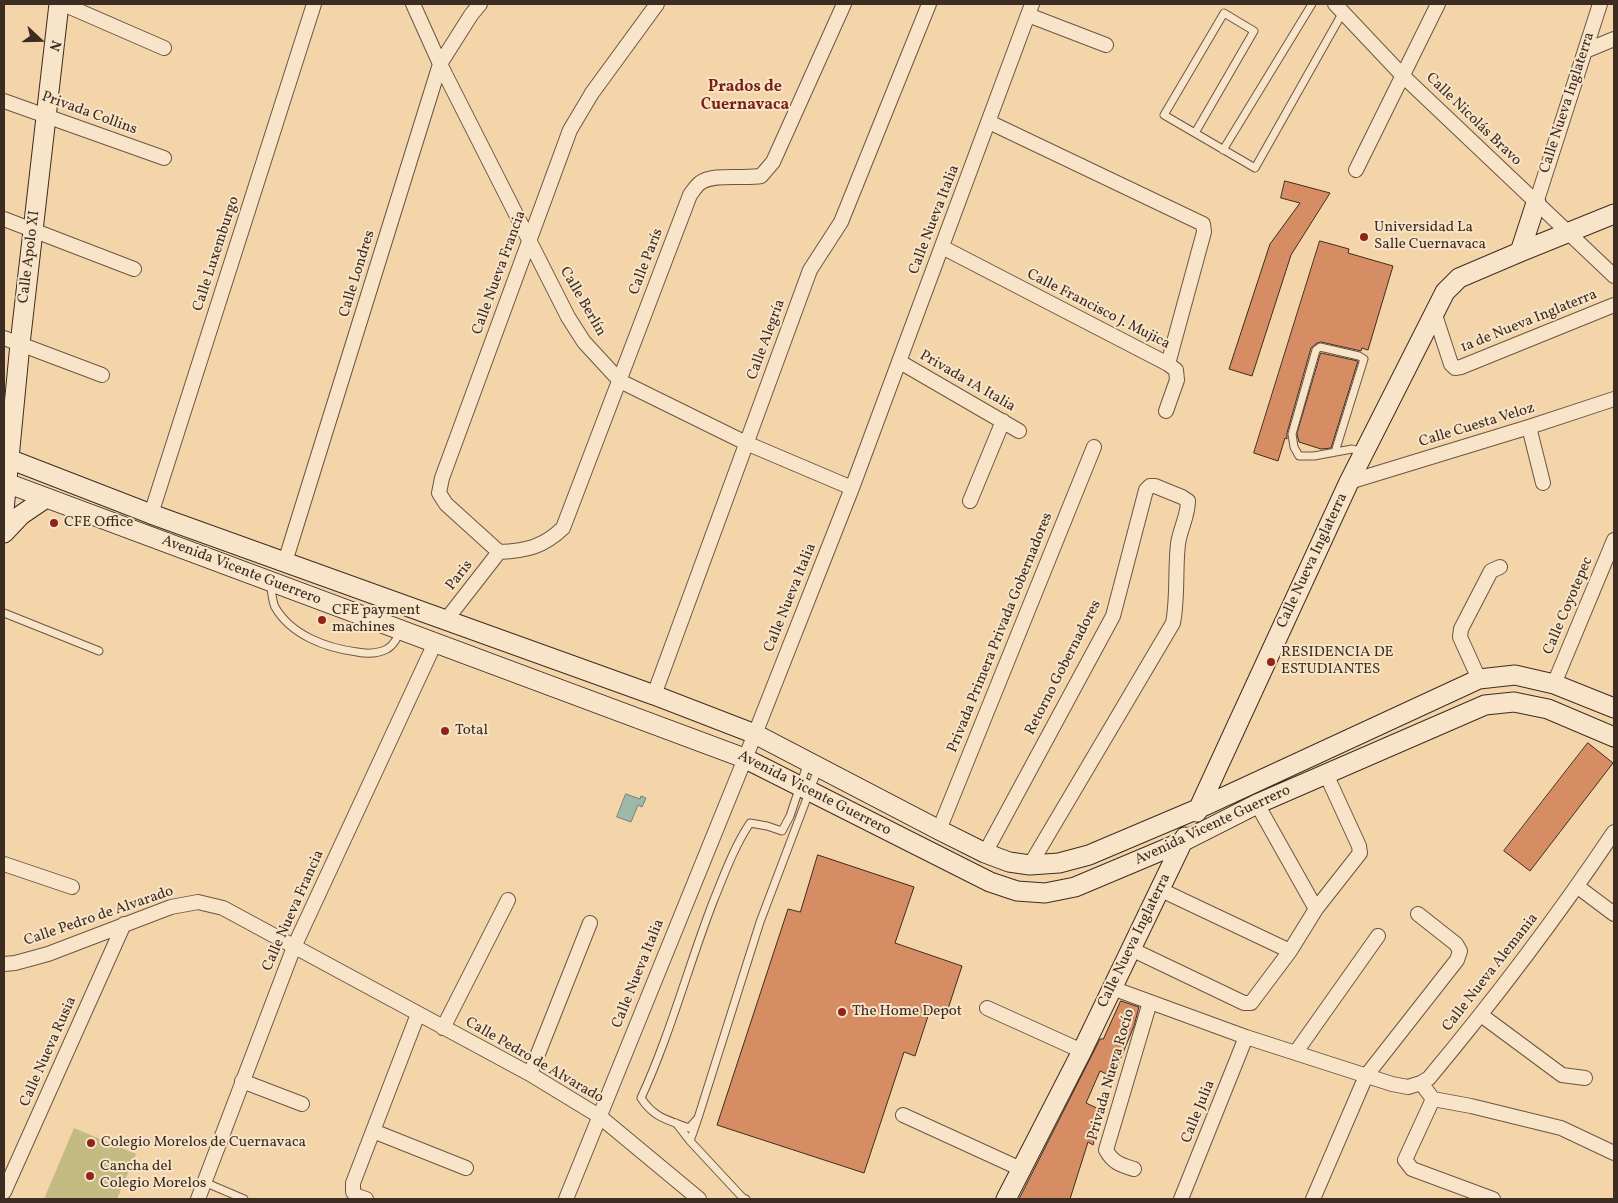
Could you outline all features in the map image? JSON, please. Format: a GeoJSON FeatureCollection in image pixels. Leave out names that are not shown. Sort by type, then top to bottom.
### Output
{"type":"FeatureCollection","features":[{"type":"Feature","properties":{"kind":"main road","name":"Calle Apolo XI"},"geometry":{"type":"LineString","coordinates":[[4,510],[12,341],[34,230],[59,4]]}},
{"type":"Feature","properties":{"kind":"main road"},"geometry":{"type":"LineString","coordinates":[[1520,252],[1536,203]]}},
{"type":"Feature","properties":{"kind":"main road","name":"Calle Nueva Inglaterra"},"geometry":{"type":"LineString","coordinates":[[1006,1199],[1082,1051],[1200,808],[1364,452],[1445,292],[1459,278],[1614,214]]}},
{"type":"Feature","properties":{"kind":"main road","name":"Avenida Vicente Guerrero"},"geometry":{"type":"LineString","coordinates":[[7,458],[151,514],[654,695],[755,734],[939,830],[985,853],[1009,862],[1030,865],[1059,863],[1089,855],[1200,808],[1479,679],[1515,675],[1554,684],[1614,708]]}},
{"type":"Feature","properties":{"kind":"main road","name":"Avenida Vicente Guerrero"},"geometry":{"type":"LineString","coordinates":[[5,483],[744,758],[804,790],[990,882],[1018,891],[1045,893],[1075,887],[1182,842],[1257,804],[1485,705],[1514,702],[1548,709],[1614,737]]}},
{"type":"Feature","properties":{"kind":"main road"},"geometry":{"type":"LineString","coordinates":[[4,533],[21,515],[46,498]]}},
{"type":"Feature","properties":{"kind":"street"},"geometry":{"type":"LineString","coordinates":[[63,4],[164,48]]}},
{"type":"Feature","properties":{"kind":"street","name":"Calle Luxemburgo"},"geometry":{"type":"LineString","coordinates":[[151,514],[314,4]]}},
{"type":"Feature","properties":{"kind":"street","name":"Calle Berlín"},"geometry":{"type":"LineString","coordinates":[[413,4],[440,64],[529,240],[568,317],[584,342],[620,381],[746,444],[852,488]]}},
{"type":"Feature","properties":{"kind":"street","name":"Calle Londres"},"geometry":{"type":"LineString","coordinates":[[285,562],[440,64],[480,4]]}},
{"type":"Feature","properties":{"kind":"street","name":"Calle Nueva Francia"},"geometry":{"type":"LineString","coordinates":[[499,552],[446,504],[439,494],[442,478],[570,130],[592,93],[657,4]]}},
{"type":"Feature","properties":{"kind":"street","name":"Calle París"},"geometry":{"type":"LineString","coordinates":[[499,552],[516,551],[534,546],[551,539],[563,528],[690,195],[701,182],[712,177],[747,178],[761,176],[773,162],[844,4]]}},
{"type":"Feature","properties":{"kind":"street","name":"Calle Alegría"},"geometry":{"type":"LineString","coordinates":[[654,695],[810,270],[841,222],[929,4]]}},
{"type":"Feature","properties":{"kind":"street"},"geometry":{"type":"LineString","coordinates":[[1356,170],[1438,4]]}},
{"type":"Feature","properties":{"kind":"street","name":"Calle Nueva Inglaterra"},"geometry":{"type":"LineString","coordinates":[[1536,203],[1600,4]]}},
{"type":"Feature","properties":{"kind":"street","name":"Calle Nicolás Bravo"},"geometry":{"type":"LineString","coordinates":[[1339,8],[1403,76],[1614,276]]}},
{"type":"Feature","properties":{"kind":"street"},"geometry":{"type":"LineString","coordinates":[[1030,9],[1106,45]]}},
{"type":"Feature","properties":{"kind":"street","name":"Calle Nueva Italia"},"geometry":{"type":"LineString","coordinates":[[566,1199],[755,734],[852,488],[1030,9]]}},
{"type":"Feature","properties":{"kind":"street"},"geometry":{"type":"LineString","coordinates":[[1584,51],[1614,39]]}},
{"type":"Feature","properties":{"kind":"street","name":"Privada Collins"},"geometry":{"type":"LineString","coordinates":[[4,101],[164,158]]}},
{"type":"Feature","properties":{"kind":"street","name":"Calle Francisco J. Mujica"},"geometry":{"type":"LineString","coordinates":[[942,247],[1168,364],[1204,232],[1203,224],[989,122]]}},
{"type":"Feature","properties":{"kind":"street"},"geometry":{"type":"LineString","coordinates":[[4,219],[134,269]]}},
{"type":"Feature","properties":{"kind":"street","name":"1a de Nueva Inglaterra"},"geometry":{"type":"LineString","coordinates":[[1434,312],[1454,368],[1614,305]]}},
{"type":"Feature","properties":{"kind":"street"},"geometry":{"type":"LineString","coordinates":[[12,341],[102,375]]}},
{"type":"Feature","properties":{"kind":"street","name":"Privada 1A Italia"},"geometry":{"type":"LineString","coordinates":[[900,362],[1019,431]]}},
{"type":"Feature","properties":{"kind":"street"},"geometry":{"type":"LineString","coordinates":[[1166,411],[1177,380],[1176,370],[1168,364]]}},
{"type":"Feature","properties":{"kind":"street","name":"Calle Cuesta Veloz"},"geometry":{"type":"LineString","coordinates":[[1350,482],[1614,399]]}},
{"type":"Feature","properties":{"kind":"street"},"geometry":{"type":"LineString","coordinates":[[970,501],[1003,421]]}},
{"type":"Feature","properties":{"kind":"street"},"geometry":{"type":"LineString","coordinates":[[1528,427],[1543,483]]}},
{"type":"Feature","properties":{"kind":"street","name":"Privada Primera Privada Gobernadores"},"geometry":{"type":"LineString","coordinates":[[939,830],[1094,447]]}},
{"type":"Feature","properties":{"kind":"street","name":"Retorno Gobernadores"},"geometry":{"type":"LineString","coordinates":[[985,853],[1113,616],[1146,490],[1150,486],[1154,486],[1188,501],[1188,510],[1178,542],[1176,607],[1173,623],[1030,865]]}},
{"type":"Feature","properties":{"kind":"street","name":"Calle Coyotepec"},"geometry":{"type":"LineString","coordinates":[[1554,684],[1611,557],[1614,540]]}},
{"type":"Feature","properties":{"kind":"street","name":"Paris"},"geometry":{"type":"LineString","coordinates":[[446,620],[499,552]]}},
{"type":"Feature","properties":{"kind":"street"},"geometry":{"type":"LineString","coordinates":[[1479,679],[1460,637],[1461,629],[1491,571],[1500,567]]}},
{"type":"Feature","properties":{"kind":"street","name":"Calle Nueva Francia"},"geometry":{"type":"LineString","coordinates":[[198,1199],[294,947],[435,643]]}},
{"type":"Feature","properties":{"kind":"street"},"geometry":{"type":"LineString","coordinates":[[1131,949],[1244,1003],[1251,1003],[1290,951],[1316,909],[1360,853],[1359,846],[1326,774]]}},
{"type":"Feature","properties":{"kind":"street"},"geometry":{"type":"LineString","coordinates":[[1257,804],[1316,909]]}},
{"type":"Feature","properties":{"kind":"street","name":"Calle Nueva Alemania"},"geometry":{"type":"LineString","coordinates":[[1421,1083],[1429,1078],[1481,1015],[1578,886],[1614,832]]}},
{"type":"Feature","properties":{"kind":"street"},"geometry":{"type":"LineString","coordinates":[[4,864],[72,887]]}},
{"type":"Feature","properties":{"kind":"street"},"geometry":{"type":"LineString","coordinates":[[1578,886],[1614,914]]}},
{"type":"Feature","properties":{"kind":"street"},"geometry":{"type":"LineString","coordinates":[[1159,889],[1290,951]]}},
{"type":"Feature","properties":{"kind":"street"},"geometry":{"type":"LineString","coordinates":[[443,1028],[508,900]]}},
{"type":"Feature","properties":{"kind":"street","name":"Calle Pedro de Alvarado"},"geometry":{"type":"LineString","coordinates":[[4,964],[48,954],[171,907],[198,902],[222,908],[530,1074],[599,1116],[699,1199]]}},
{"type":"Feature","properties":{"kind":"street"},"geometry":{"type":"LineString","coordinates":[[1313,1199],[1366,1076],[1458,960],[1460,951],[1456,944],[1418,914]]}},
{"type":"Feature","properties":{"kind":"street"},"geometry":{"type":"LineString","coordinates":[[530,1074],[590,923]]}},
{"type":"Feature","properties":{"kind":"street","name":"Calle Nueva Rusia"},"geometry":{"type":"LineString","coordinates":[[4,1192],[124,924]]}},
{"type":"Feature","properties":{"kind":"street"},"geometry":{"type":"LineString","coordinates":[[1296,1052],[1378,936]]}},
{"type":"Feature","properties":{"kind":"street"},"geometry":{"type":"LineString","coordinates":[[1112,988],[1246,1037],[1366,1076],[1408,1087],[1421,1083],[1433,1099],[1471,1106],[1561,1128],[1614,1153]]}},
{"type":"Feature","properties":{"kind":"street","name":"Privada Nueva Rocío"},"geometry":{"type":"LineString","coordinates":[[1134,1169],[1116,1163],[1111,1159],[1106,1150],[1150,1002]]}},
{"type":"Feature","properties":{"kind":"street"},"geometry":{"type":"LineString","coordinates":[[987,1008],[1082,1051]]}},
{"type":"Feature","properties":{"kind":"street"},"geometry":{"type":"LineString","coordinates":[[366,1199],[352,1192],[353,1183],[418,1014]]}},
{"type":"Feature","properties":{"kind":"street"},"geometry":{"type":"LineString","coordinates":[[1481,1015],[1562,1075],[1585,1078]]}},
{"type":"Feature","properties":{"kind":"street","name":"Calle Julia"},"geometry":{"type":"LineString","coordinates":[[1181,1199],[1246,1037]]}},
{"type":"Feature","properties":{"kind":"street"},"geometry":{"type":"LineString","coordinates":[[242,1081],[302,1104]]}},
{"type":"Feature","properties":{"kind":"street"},"geometry":{"type":"LineString","coordinates":[[1433,1099],[1405,1160],[1412,1169],[1493,1199]]}},
{"type":"Feature","properties":{"kind":"street"},"geometry":{"type":"LineString","coordinates":[[903,1115],[1021,1169]]}},
{"type":"Feature","properties":{"kind":"street"},"geometry":{"type":"LineString","coordinates":[[373,1131],[466,1168]]}},
{"type":"Feature","properties":{"kind":"lane"},"geometry":{"type":"LineString","coordinates":[[1223,150],[1312,4]]}},
{"type":"Feature","properties":{"kind":"lane"},"geometry":{"type":"LineString","coordinates":[[1195,133],[1254,31],[1224,13],[1164,115],[1255,168],[1339,8]]}},
{"type":"Feature","properties":{"kind":"lane"},"geometry":{"type":"LineString","coordinates":[[1335,452],[1364,359],[1359,356],[1320,347],[1316,350],[1292,434],[1294,447],[1300,456],[1314,456],[1352,449],[1364,452]]}},
{"type":"Feature","properties":{"kind":"lane"},"geometry":{"type":"LineString","coordinates":[[270,581],[274,605],[286,622],[311,640],[339,650],[371,654],[387,649],[395,641],[401,630]]}},
{"type":"Feature","properties":{"kind":"lane"},"geometry":{"type":"LineString","coordinates":[[4,613],[99,651]]}},
{"type":"Feature","properties":{"kind":"lane"},"geometry":{"type":"LineString","coordinates":[[690,1141],[813,764]]}},
{"type":"Feature","properties":{"kind":"lane"},"geometry":{"type":"LineString","coordinates":[[698,1118],[689,1128],[659,1117],[647,1107],[641,1098],[655,1067],[694,951],[742,834],[750,823],[782,831],[804,790],[813,764]]}},
{"type":"Feature","properties":{"kind":"lane"},"geometry":{"type":"LineString","coordinates":[[675,1123],[743,1198],[746,1199]]}},
{"type":"Feature","properties":{"kind":"lane"},"geometry":{"type":"LineString","coordinates":[[204,1182],[244,1199]]}},
{"type":"Feature","properties":{"kind":"shaded area"},"geometry":{"type":"Polygon","coordinates":[[[626,794],[640,799],[641,796],[646,798],[642,807],[638,805],[631,822],[617,817],[626,794]]]}},
{"type":"Feature","properties":{"kind":"shaded area","name":"Cancha del Colegio Morelos"},"geometry":{"type":"Polygon","coordinates":[[[74,1128],[136,1154],[117,1199],[44,1199],[74,1128]]]}},
{"type":"Feature","properties":{"kind":"building"},"geometry":{"type":"Polygon","coordinates":[[[1285,181],[1330,193],[1291,255],[1252,376],[1229,369],[1270,244],[1300,203],[1281,198],[1285,181]]]}},
{"type":"Feature","properties":{"kind":"building"},"geometry":{"type":"Polygon","coordinates":[[[1320,241],[1349,249],[1348,253],[1393,266],[1368,350],[1362,348],[1361,351],[1321,342],[1311,348],[1287,433],[1287,439],[1285,438],[1278,461],[1254,453],[1320,241]]]}},
{"type":"Feature","properties":{"kind":"building"},"geometry":{"type":"Polygon","coordinates":[[[1321,353],[1358,361],[1331,448],[1321,449],[1299,442],[1297,434],[1321,353]]]}},
{"type":"Feature","properties":{"kind":"building"},"geometry":{"type":"Polygon","coordinates":[[[1588,743],[1613,763],[1530,871],[1504,851],[1588,743]]]}},
{"type":"Feature","properties":{"kind":"building","name":"The Home Depot"},"geometry":{"type":"Polygon","coordinates":[[[818,855],[914,887],[895,943],[962,966],[946,1015],[930,1010],[915,1056],[904,1052],[864,1173],[717,1125],[788,909],[800,912],[818,855]]]}},
{"type":"Feature","properties":{"kind":"building"},"geometry":{"type":"Polygon","coordinates":[[[1121,1001],[1139,1007],[1134,1026],[1113,1077],[1100,1071],[1086,1103],[1103,1111],[1093,1145],[1088,1142],[1070,1199],[1019,1199],[1100,1039],[1103,1039],[1121,1001]]]}},
{"type":"Feature","properties":{"kind":"place","name":"Universidad La Salle Cuernavaca"},"geometry":{"type":"Point","coordinates":[1364,237]}},
{"type":"Feature","properties":{"kind":"place","name":"CFE Office"},"geometry":{"type":"Point","coordinates":[54,523]}},
{"type":"Feature","properties":{"kind":"place","name":"CFE payment machines"},"geometry":{"type":"Point","coordinates":[322,620]}},
{"type":"Feature","properties":{"kind":"place","name":"RESIDENCIA DE ESTUDIANTES"},"geometry":{"type":"Point","coordinates":[1271,662]}},
{"type":"Feature","properties":{"kind":"place","name":"Total"},"geometry":{"type":"Point","coordinates":[445,731]}},
{"type":"Feature","properties":{"kind":"place","name":"The Home Depot"},"geometry":{"type":"Point","coordinates":[842,1012]}},
{"type":"Feature","properties":{"kind":"place","name":"Colegio Morelos de Cuernavaca"},"geometry":{"type":"Point","coordinates":[91,1143]}},
{"type":"Feature","properties":{"kind":"place","name":"Cancha del Colegio Morelos"},"geometry":{"type":"Point","coordinates":[90,1176]}},
{"type":"Feature","properties":{"kind":"district","name":"Prados de Cuernavaca"},"geometry":{"type":"Point","coordinates":[745,97]}}]}
